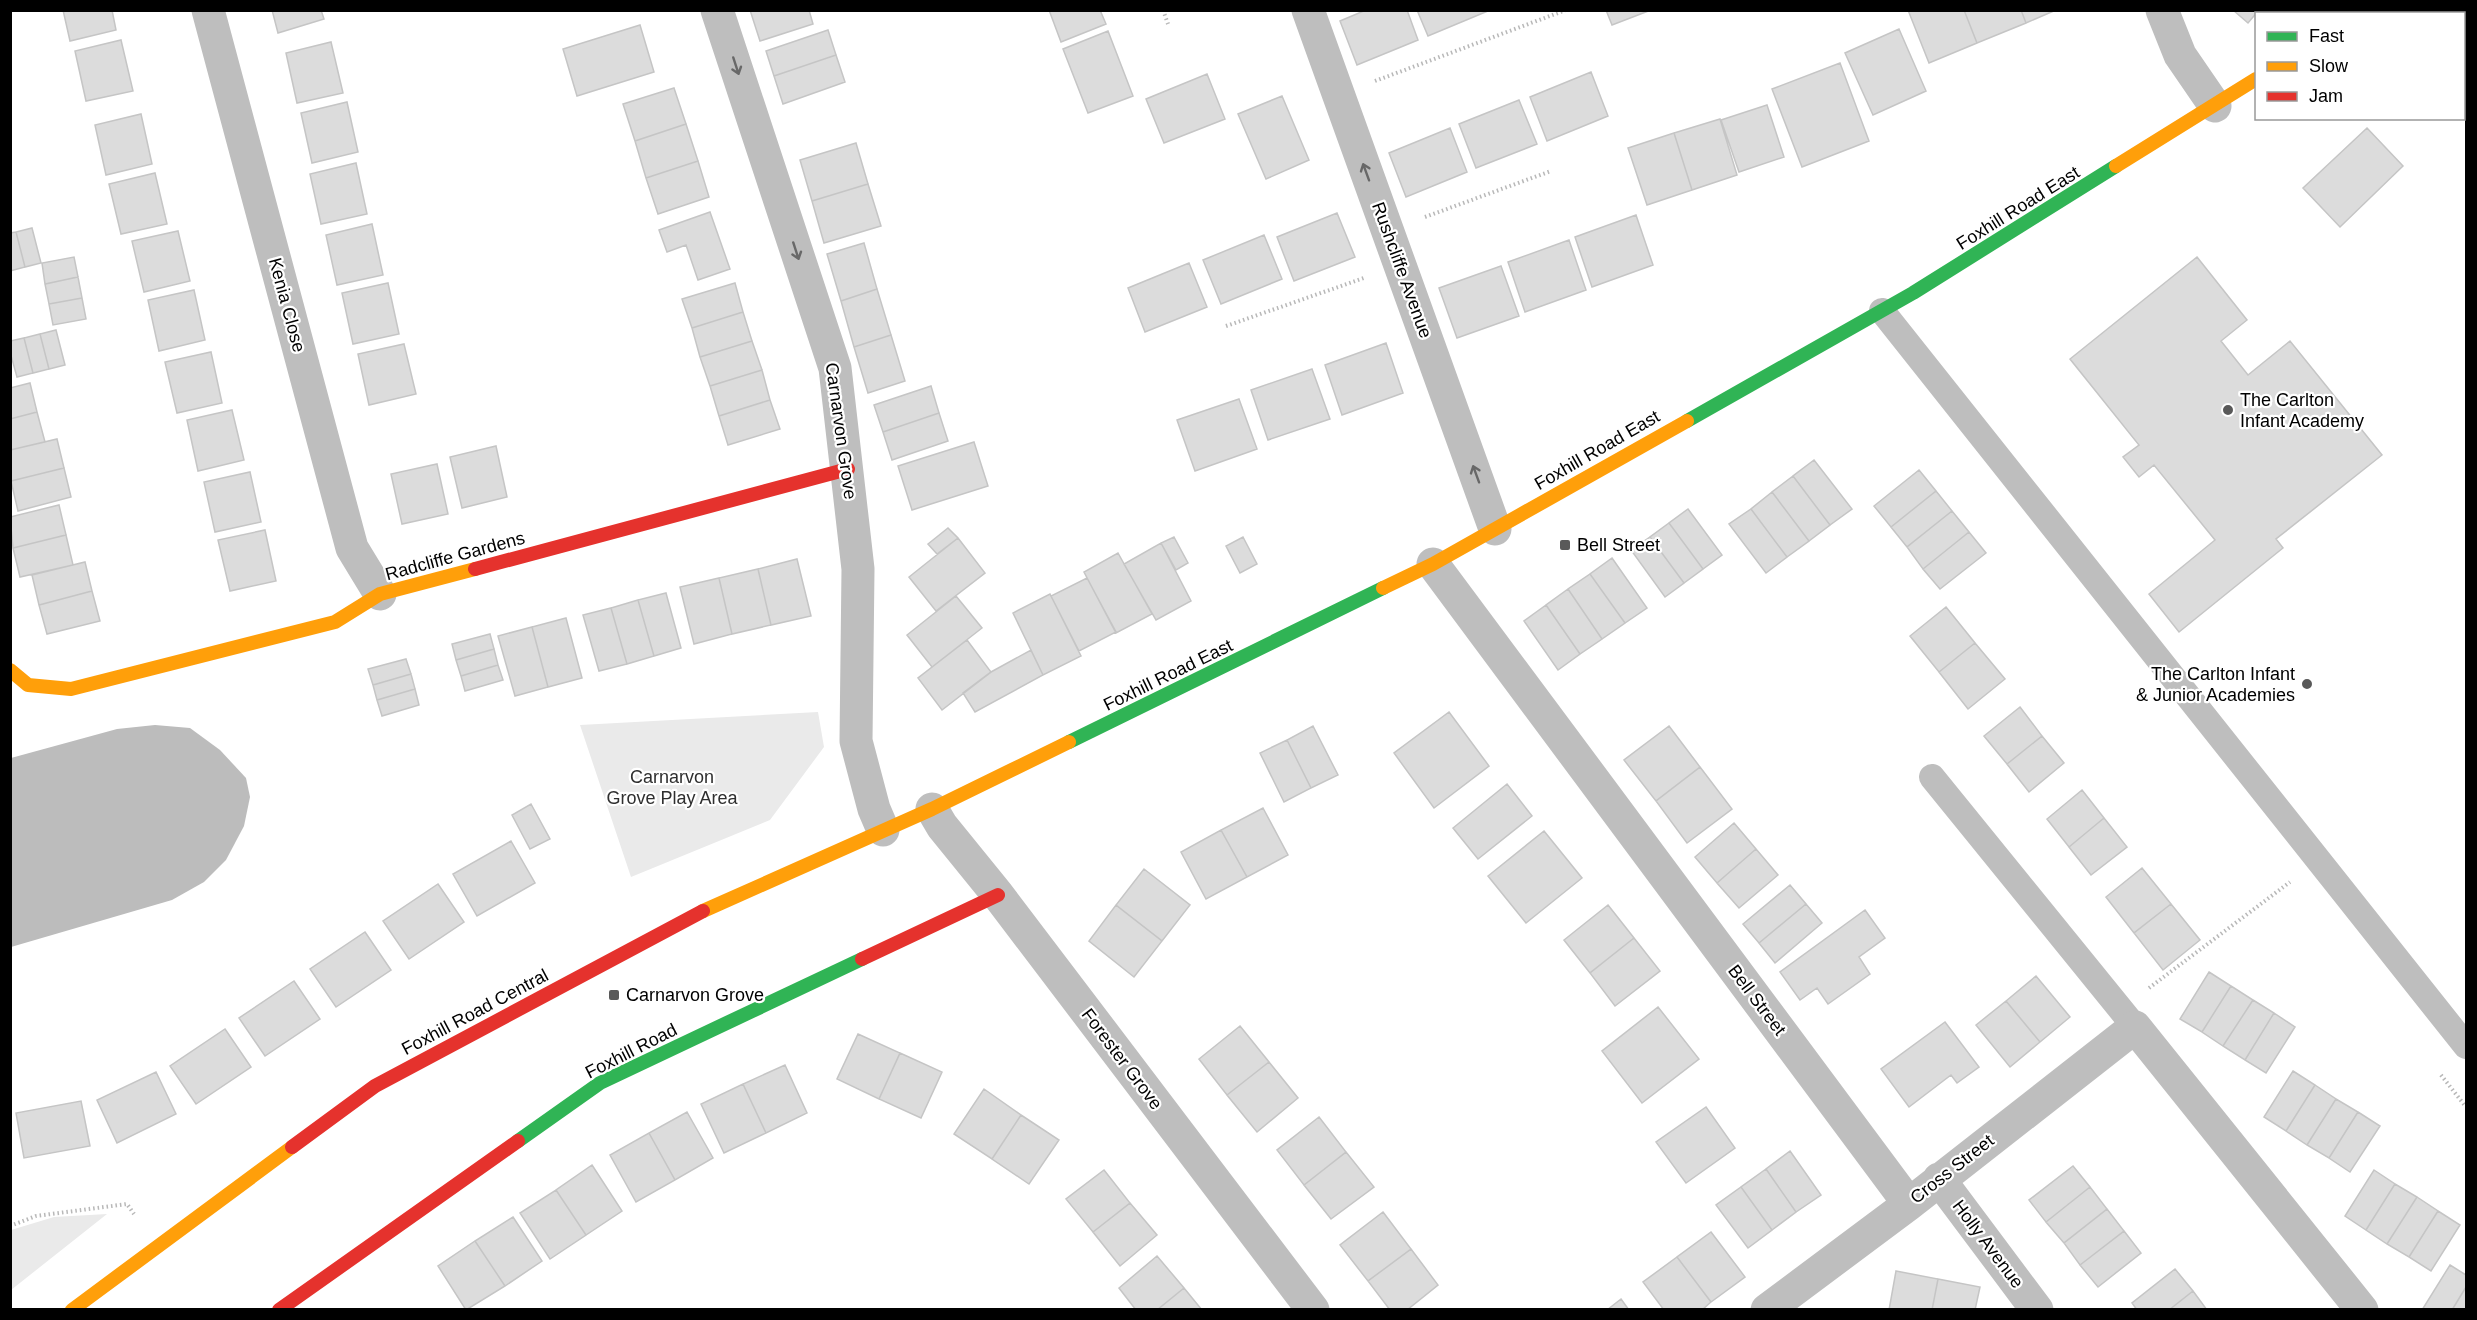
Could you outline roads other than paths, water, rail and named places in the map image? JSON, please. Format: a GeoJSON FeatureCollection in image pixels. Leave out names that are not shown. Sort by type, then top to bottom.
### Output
{"type":"FeatureCollection","features":[{"type":"Feature","properties":{"kind":"street","name":"Kenia Close"},"geometry":{"type":"LineString","coordinates":[[208,10],[352,549],[380,594]]}},
{"type":"Feature","properties":{"kind":"street","name":"Carnarvon Grove"},"geometry":{"type":"LineString","coordinates":[[717,10],[835,368],[858,569],[856,741],[874,809],[883,830]]}},
{"type":"Feature","properties":{"kind":"street","name":"Rushcliffe Avenue"},"geometry":{"type":"LineString","coordinates":[[1308,10],[1495,529]]}},
{"type":"Feature","properties":{"kind":"street"},"geometry":{"type":"LineString","coordinates":[[2162,10],[2180,55],[2215,106]]}},
{"type":"Feature","properties":{"kind":"street","name":"Foxhill Road East"},"geometry":{"type":"LineString","coordinates":[[932,809],[1433,564],[1913,294],[2255,81]]}},
{"type":"Feature","properties":{"kind":"street","name":"Radcliffe Gardens"},"geometry":{"type":"LineString","coordinates":[[10,670],[28,685],[71,689],[335,622],[380,594],[848,469]]}},
{"type":"Feature","properties":{"kind":"street","name":"Bell Street"},"geometry":{"type":"LineString","coordinates":[[1433,564],[1909,1204]]}},
{"type":"Feature","properties":{"kind":"street","name":"Foxhill Road Central"},"geometry":{"type":"LineString","coordinates":[[72,1310],[375,1086],[716,904],[932,809]]}},
{"type":"Feature","properties":{"kind":"street","name":"Forester Grove"},"geometry":{"type":"LineString","coordinates":[[932,809],[942,826],[998,895],[1313,1310]]}},
{"type":"Feature","properties":{"kind":"street","name":"Foxhill Road"},"geometry":{"type":"LineString","coordinates":[[279,1310],[600,1083],[998,895]]}},
{"type":"Feature","properties":{"kind":"street"},"geometry":{"type":"LineString","coordinates":[[2135,1026],[2362,1310]]}},
{"type":"Feature","properties":{"kind":"street","name":"Cross Street"},"geometry":{"type":"LineString","coordinates":[[1767,1310],[1909,1204],[2135,1026]]}},
{"type":"Feature","properties":{"kind":"street","name":"Holly Avenue"},"geometry":{"type":"LineString","coordinates":[[1939,1179],[2037,1310]]}},
{"type":"Feature","properties":{"kind":"lane"},"geometry":{"type":"LineString","coordinates":[[1882,311],[2466,1046]]}},
{"type":"Feature","properties":{"kind":"lane"},"geometry":{"type":"LineString","coordinates":[[1932,777],[2135,1026]]}},
{"type":"Feature","properties":{"kind":"place","name":"The Carlton Infant Academy"},"geometry":{"type":"Point","coordinates":[2228,410]}},
{"type":"Feature","properties":{"kind":"place","name":"Bell Street"},"geometry":{"type":"Point","coordinates":[1565,545]}},
{"type":"Feature","properties":{"kind":"place","name":"The Carlton Infant & Junior Academies"},"geometry":{"type":"Point","coordinates":[2307,684]}},
{"type":"Feature","properties":{"kind":"place","name":"Carnarvon Grove"},"geometry":{"type":"Point","coordinates":[614,995]}},
{"type":"Feature","properties":{"kind":"park label","name":"Carnarvon Grove Play Area"},"geometry":{"type":"Point","coordinates":[672,787]}}]}
